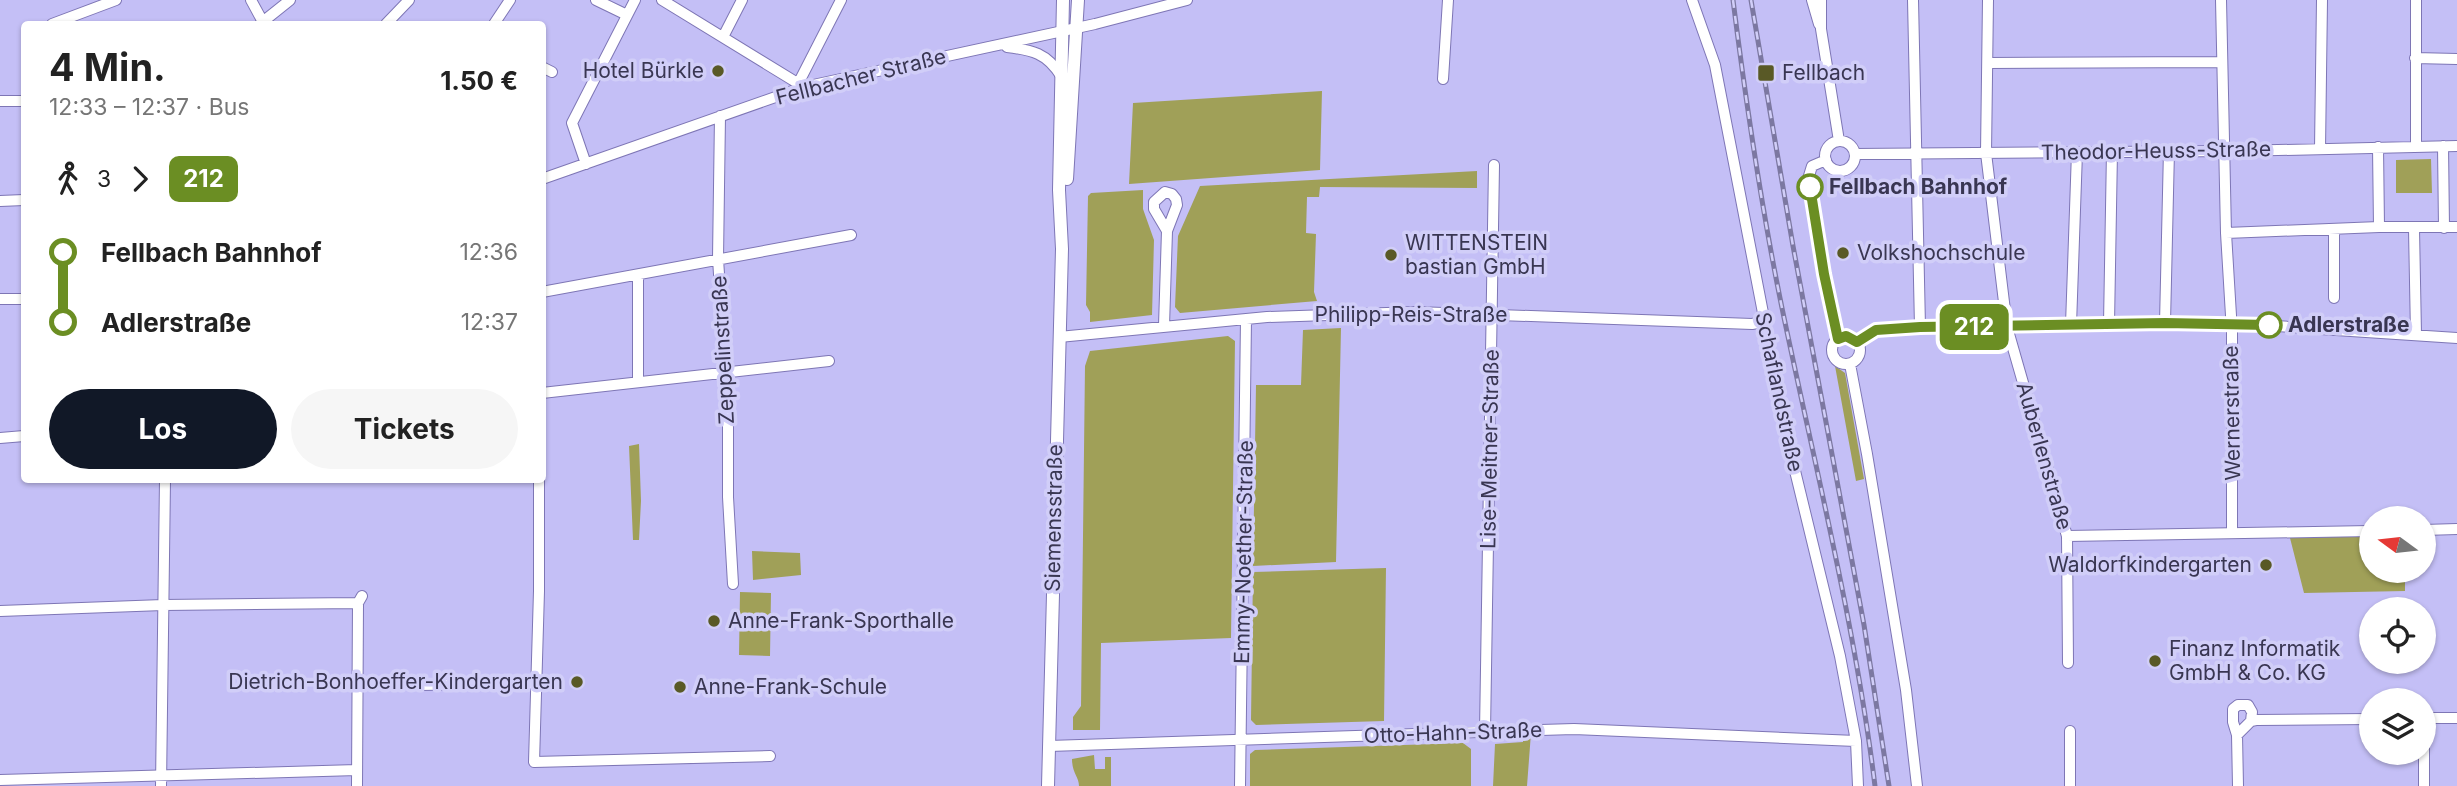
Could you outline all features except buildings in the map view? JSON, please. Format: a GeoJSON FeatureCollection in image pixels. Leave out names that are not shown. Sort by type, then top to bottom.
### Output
{"type":"FeatureCollection","features":[{"type":"Feature","properties":{"kind":"main road","name":"Siemensstraße"},"geometry":{"type":"LineString","coordinates":[[1062,249],[1059,190],[1063,0]]}},
{"type":"Feature","properties":{"kind":"main road","name":"Siemensstraße"},"geometry":{"type":"LineString","coordinates":[[1048,786],[1062,249],[1078,0]]}},
{"type":"Feature","properties":{"kind":"street"},"geometry":{"type":"LineString","coordinates":[[75,21],[116,0]]}},
{"type":"Feature","properties":{"kind":"street"},"geometry":{"type":"LineString","coordinates":[[251,0],[261,21]]}},
{"type":"Feature","properties":{"kind":"street"},"geometry":{"type":"LineString","coordinates":[[266,21],[290,0]]}},
{"type":"Feature","properties":{"kind":"street"},"geometry":{"type":"LineString","coordinates":[[389,21],[409,0]]}},
{"type":"Feature","properties":{"kind":"street"},"geometry":{"type":"LineString","coordinates":[[496,21],[510,0]]}},
{"type":"Feature","properties":{"kind":"street"},"geometry":{"type":"LineString","coordinates":[[596,0],[627,15]]}},
{"type":"Feature","properties":{"kind":"street"},"geometry":{"type":"LineString","coordinates":[[586,164],[572,123],[635,0]]}},
{"type":"Feature","properties":{"kind":"street"},"geometry":{"type":"LineString","coordinates":[[662,0],[802,85],[841,0]]}},
{"type":"Feature","properties":{"kind":"street"},"geometry":{"type":"LineString","coordinates":[[723,37],[742,0]]}},
{"type":"Feature","properties":{"kind":"street","name":"Fellbacher Straße"},"geometry":{"type":"LineString","coordinates":[[546,178],[802,85],[998,46],[1187,0]]}},
{"type":"Feature","properties":{"kind":"street"},"geometry":{"type":"LineString","coordinates":[[1443,79],[1448,0]]}},
{"type":"Feature","properties":{"kind":"street","name":"Schaflandstraße"},"geometry":{"type":"LineString","coordinates":[[1692,0],[1716,65],[1788,442],[1840,656],[1856,741],[1858,786]]}},
{"type":"Feature","properties":{"kind":"street"},"geometry":{"type":"LineString","coordinates":[[1803,0],[1813,5],[1821,29],[1839,141]]}},
{"type":"Feature","properties":{"kind":"street"},"geometry":{"type":"LineString","coordinates":[[1821,29],[1822,0]]}},
{"type":"Feature","properties":{"kind":"street"},"geometry":{"type":"LineString","coordinates":[[1913,0],[1920,327]]}},
{"type":"Feature","properties":{"kind":"street","name":"Auberlenstraße"},"geometry":{"type":"LineString","coordinates":[[1988,0],[1986,153],[2007,327],[2067,536],[2068,663]]}},
{"type":"Feature","properties":{"kind":"street","name":"Wernerstraße"},"geometry":{"type":"LineString","coordinates":[[2221,0],[2223,151],[2231,323],[2232,533]]}},
{"type":"Feature","properties":{"kind":"street"},"geometry":{"type":"LineString","coordinates":[[2320,149],[2322,0]]}},
{"type":"Feature","properties":{"kind":"street"},"geometry":{"type":"LineString","coordinates":[[2416,0],[2416,146]]}},
{"type":"Feature","properties":{"kind":"street"},"geometry":{"type":"LineString","coordinates":[[998,46],[1038,52],[1049,59],[1061,76]]}},
{"type":"Feature","properties":{"kind":"street"},"geometry":{"type":"LineString","coordinates":[[2415,58],[2457,59]]}},
{"type":"Feature","properties":{"kind":"street"},"geometry":{"type":"LineString","coordinates":[[1988,63],[2221,62]]}},
{"type":"Feature","properties":{"kind":"street"},"geometry":{"type":"LineString","coordinates":[[0,101],[21,101]]}},
{"type":"Feature","properties":{"kind":"street","name":"Zeppelinstraße"},"geometry":{"type":"LineString","coordinates":[[720,116],[718,259],[733,584]]}},
{"type":"Feature","properties":{"kind":"street"},"geometry":{"type":"LineString","coordinates":[[1839,141],[1849,144],[1855,154],[1852,165],[1844,170],[1834,169],[1826,160],[1827,149],[1839,141]]}},
{"type":"Feature","properties":{"kind":"street"},"geometry":{"type":"LineString","coordinates":[[2443,146],[2444,228]]}},
{"type":"Feature","properties":{"kind":"street","name":"Theodor-Heuss-Straße"},"geometry":{"type":"LineString","coordinates":[[1855,154],[2457,146]]}},
{"type":"Feature","properties":{"kind":"street"},"geometry":{"type":"LineString","coordinates":[[2378,147],[2379,227]]}},
{"type":"Feature","properties":{"kind":"street"},"geometry":{"type":"LineString","coordinates":[[2165,323],[2169,150]]}},
{"type":"Feature","properties":{"kind":"street"},"geometry":{"type":"LineString","coordinates":[[2109,324],[2112,151]]}},
{"type":"Feature","properties":{"kind":"street"},"geometry":{"type":"LineString","coordinates":[[2071,325],[2077,152]]}},
{"type":"Feature","properties":{"kind":"street"},"geometry":{"type":"LineString","coordinates":[[1826,160],[1812,166],[1808,179],[1838,339]]}},
{"type":"Feature","properties":{"kind":"street","name":"Lise-Meitner-Straße"},"geometry":{"type":"LineString","coordinates":[[1485,732],[1494,165]]}},
{"type":"Feature","properties":{"kind":"street"},"geometry":{"type":"LineString","coordinates":[[0,201],[21,200]]}},
{"type":"Feature","properties":{"kind":"street"},"geometry":{"type":"LineString","coordinates":[[2226,233],[2379,227],[2457,228]]}},
{"type":"Feature","properties":{"kind":"street"},"geometry":{"type":"LineString","coordinates":[[2414,229],[2416,334]]}},
{"type":"Feature","properties":{"kind":"street"},"geometry":{"type":"LineString","coordinates":[[1164,326],[1167,230]]}},
{"type":"Feature","properties":{"kind":"street"},"geometry":{"type":"LineString","coordinates":[[2334,230],[2334,298]]}},
{"type":"Feature","properties":{"kind":"street"},"geometry":{"type":"LineString","coordinates":[[546,291],[851,235]]}},
{"type":"Feature","properties":{"kind":"street"},"geometry":{"type":"LineString","coordinates":[[638,275],[638,382]]}},
{"type":"Feature","properties":{"kind":"street"},"geometry":{"type":"LineString","coordinates":[[0,299],[21,299]]}},
{"type":"Feature","properties":{"kind":"street","name":"Philipp-Reis-Straße"},"geometry":{"type":"LineString","coordinates":[[1059,337],[1246,319],[1416,312],[1752,324],[1763,322]]}},
{"type":"Feature","properties":{"kind":"street","name":"Emmy-Noether-Straße"},"geometry":{"type":"LineString","coordinates":[[1240,786],[1246,319]]}},
{"type":"Feature","properties":{"kind":"street"},"geometry":{"type":"LineString","coordinates":[[1857,342],[1876,330],[1920,327],[2165,323],[2231,323],[2457,338]]}},
{"type":"Feature","properties":{"kind":"street"},"geometry":{"type":"LineString","coordinates":[[1850,364],[1837,361],[1832,354],[1833,345],[1846,336],[1857,342]]}},
{"type":"Feature","properties":{"kind":"street"},"geometry":{"type":"LineString","coordinates":[[1850,364],[1859,355],[1857,342]]}},
{"type":"Feature","properties":{"kind":"street"},"geometry":{"type":"LineString","coordinates":[[546,393],[829,361]]}},
{"type":"Feature","properties":{"kind":"street"},"geometry":{"type":"LineString","coordinates":[[1850,364],[1906,690],[1917,786]]}},
{"type":"Feature","properties":{"kind":"street"},"geometry":{"type":"LineString","coordinates":[[0,438],[21,436]]}},
{"type":"Feature","properties":{"kind":"street"},"geometry":{"type":"LineString","coordinates":[[161,781],[164,483]]}},
{"type":"Feature","properties":{"kind":"street"},"geometry":{"type":"LineString","coordinates":[[539,483],[534,762],[770,756]]}},
{"type":"Feature","properties":{"kind":"street"},"geometry":{"type":"LineString","coordinates":[[2436,530],[2457,529]]}},
{"type":"Feature","properties":{"kind":"street"},"geometry":{"type":"LineString","coordinates":[[2067,536],[2359,531]]}},
{"type":"Feature","properties":{"kind":"street"},"geometry":{"type":"LineString","coordinates":[[0,611],[360,599],[357,786]]}},
{"type":"Feature","properties":{"kind":"street"},"geometry":{"type":"LineString","coordinates":[[420,685],[535,683]]}},
{"type":"Feature","properties":{"kind":"street"},"geometry":{"type":"LineString","coordinates":[[2238,786],[2237,735],[2232,714],[2238,705],[2244,703],[2251,708],[2253,721]]}},
{"type":"Feature","properties":{"kind":"street"},"geometry":{"type":"LineString","coordinates":[[2436,718],[2457,718]]}},
{"type":"Feature","properties":{"kind":"street"},"geometry":{"type":"LineString","coordinates":[[2237,735],[2253,721],[2359,719]]}},
{"type":"Feature","properties":{"kind":"street","name":"Otto-Hahn-Straße"},"geometry":{"type":"LineString","coordinates":[[1049,747],[1574,729],[1856,741]]}},
{"type":"Feature","properties":{"kind":"street"},"geometry":{"type":"LineString","coordinates":[[2070,731],[2070,786]]}},
{"type":"Feature","properties":{"kind":"street"},"geometry":{"type":"LineString","coordinates":[[2424,765],[2424,786]]}},
{"type":"Feature","properties":{"kind":"street"},"geometry":{"type":"LineString","coordinates":[[0,780],[161,781],[357,770]]}},
{"type":"Feature","properties":{"kind":"shaded area"},"geometry":{"type":"Polygon","coordinates":[[[1322,91],[1320,170],[1129,184],[1133,103],[1322,91]]]}},
{"type":"Feature","properties":{"kind":"shaded area"},"geometry":{"type":"Polygon","coordinates":[[[2431,159],[2432,193],[2396,193],[2396,160],[2431,159]]]}},
{"type":"Feature","properties":{"kind":"shaded area"},"geometry":{"type":"Polygon","coordinates":[[[1477,171],[1477,188],[1320,187],[1319,197],[1307,197],[1306,233],[1316,234],[1314,292],[1317,301],[1180,313],[1175,307],[1178,236],[1200,186],[1477,171]]]}},
{"type":"Feature","properties":{"kind":"shaded area"},"geometry":{"type":"Polygon","coordinates":[[[1143,190],[1143,209],[1154,240],[1152,315],[1090,322],[1090,312],[1086,305],[1088,196],[1091,193],[1143,190]]]}},
{"type":"Feature","properties":{"kind":"shaded area"},"geometry":{"type":"Polygon","coordinates":[[[1341,328],[1336,562],[1253,566],[1256,385],[1301,385],[1303,330],[1341,328]]]}},
{"type":"Feature","properties":{"kind":"shaded area"},"geometry":{"type":"Polygon","coordinates":[[[1228,336],[1235,341],[1231,638],[1101,643],[1100,730],[1073,730],[1073,717],[1081,706],[1085,366],[1090,351],[1228,336]]]}},
{"type":"Feature","properties":{"kind":"shaded area"},"geometry":{"type":"Polygon","coordinates":[[[1835,366],[1845,373],[1864,479],[1856,481],[1835,366]]]}},
{"type":"Feature","properties":{"kind":"shaded area"},"geometry":{"type":"Polygon","coordinates":[[[639,444],[639,540],[633,540],[629,446],[639,444]]]}},
{"type":"Feature","properties":{"kind":"shaded area"},"geometry":{"type":"Polygon","coordinates":[[[2359,536],[2359,583],[2405,583],[2405,591],[2304,593],[2290,538],[2359,536]]]}},
{"type":"Feature","properties":{"kind":"shaded area"},"geometry":{"type":"Polygon","coordinates":[[[752,551],[800,553],[801,575],[753,580],[752,551]]]}},
{"type":"Feature","properties":{"kind":"shaded area"},"geometry":{"type":"Polygon","coordinates":[[[1386,568],[1384,721],[1256,725],[1251,720],[1253,572],[1386,568]]]}},
{"type":"Feature","properties":{"kind":"shaded area"},"geometry":{"type":"Polygon","coordinates":[[[740,592],[771,593],[770,656],[739,655],[740,592]]]}},
{"type":"Feature","properties":{"kind":"shaded area"},"geometry":{"type":"Polygon","coordinates":[[[1523,733],[1531,733],[1527,786],[1493,786],[1495,744],[1523,742],[1523,733]]]}},
{"type":"Feature","properties":{"kind":"shaded area"},"geometry":{"type":"Polygon","coordinates":[[[1463,743],[1471,749],[1471,786],[1250,786],[1250,754],[1255,750],[1463,743]]]}},
{"type":"Feature","properties":{"kind":"shaded area"},"geometry":{"type":"Polygon","coordinates":[[[1094,755],[1095,769],[1105,769],[1105,757],[1111,757],[1111,786],[1079,786],[1072,759],[1094,755]]]}},
{"type":"Feature","properties":{"kind":"railway"},"geometry":{"type":"LineString","coordinates":[[1733,0],[1767,231],[1857,665],[1875,786]]}},
{"type":"Feature","properties":{"kind":"railway"},"geometry":{"type":"LineString","coordinates":[[1751,0],[1793,246],[1864,625],[1889,786]]}},
{"type":"Feature","properties":{"kind":"bus line","name":"212"},"geometry":{"type":"LineString","coordinates":[[1810,187],[1838,339],[1846,336],[1857,342],[1876,330],[1920,327],[2165,323],[2269,325]]}},
{"type":"Feature","properties":{"kind":"place","name":"Hotel Bürkle"},"geometry":{"type":"Point","coordinates":[718,71]}},
{"type":"Feature","properties":{"kind":"place","name":"Fellbach"},"geometry":{"type":"Point","coordinates":[1766,73]}},
{"type":"Feature","properties":{"kind":"place","name":"Fellbach Bahnhof"},"geometry":{"type":"Point","coordinates":[1810,187]}},
{"type":"Feature","properties":{"kind":"place","name":"Volkshochschule"},"geometry":{"type":"Point","coordinates":[1843,253]}},
{"type":"Feature","properties":{"kind":"place","name":"WITTENSTEIN bastian GmbH"},"geometry":{"type":"Point","coordinates":[1391,255]}},
{"type":"Feature","properties":{"kind":"place","name":"Adlerstraße"},"geometry":{"type":"Point","coordinates":[2269,325]}},
{"type":"Feature","properties":{"kind":"place","name":"Waldorfkindergarten"},"geometry":{"type":"Point","coordinates":[2266,565]}},
{"type":"Feature","properties":{"kind":"place","name":"Anne-Frank-Sporthalle"},"geometry":{"type":"Point","coordinates":[714,621]}},
{"type":"Feature","properties":{"kind":"place","name":"Finanz Informatik GmbH & Co. KG"},"geometry":{"type":"Point","coordinates":[2155,661]}},
{"type":"Feature","properties":{"kind":"place","name":"Dietrich-Bonhoeffer-Kindergarten"},"geometry":{"type":"Point","coordinates":[577,682]}},
{"type":"Feature","properties":{"kind":"place","name":"Anne-Frank-Schule"},"geometry":{"type":"Point","coordinates":[680,687]}}]}
